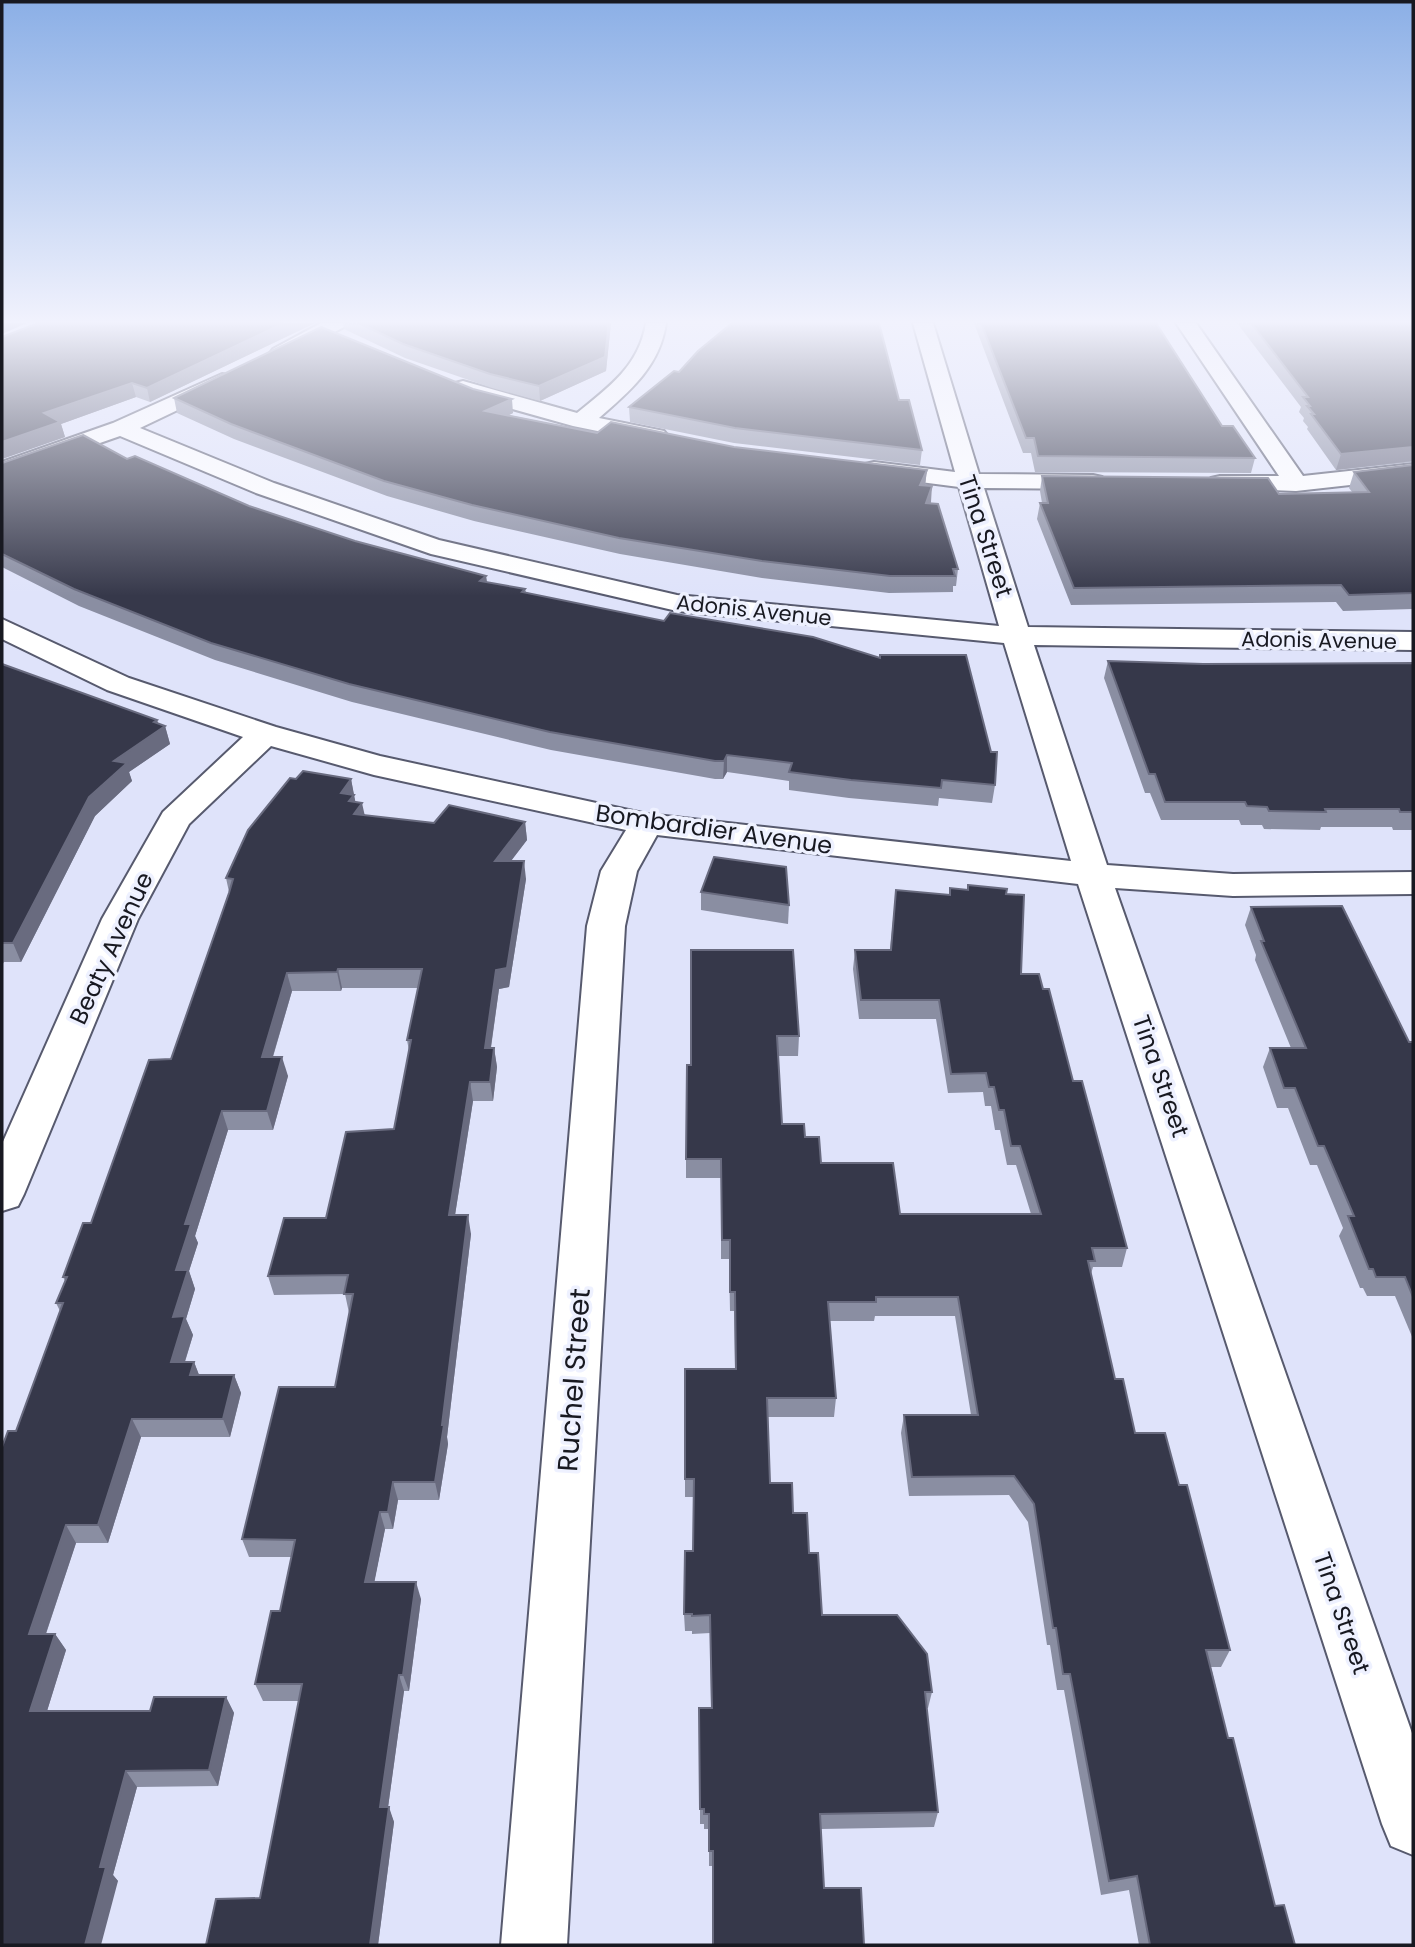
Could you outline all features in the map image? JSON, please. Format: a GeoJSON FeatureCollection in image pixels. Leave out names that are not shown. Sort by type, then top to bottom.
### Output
{"type":"FeatureCollection","features":[{"type":"Feature","properties":{"kind":"street"},"geometry":{"type":"LineString","coordinates":[[2,470],[121,428],[151,414]]}},
{"type":"Feature","properties":{"kind":"street"},"geometry":{"type":"LineString","coordinates":[[553,414],[683,442]]}},
{"type":"Feature","properties":{"kind":"street"},"geometry":{"type":"LineString","coordinates":[[581,421],[590,414]]}},
{"type":"Feature","properties":{"kind":"street","name":"Tina Street"},"geometry":{"type":"LineString","coordinates":[[949,414],[1093,874],[1413,1824]]}},
{"type":"Feature","properties":{"kind":"street"},"geometry":{"type":"LineString","coordinates":[[1248,414],[1296,484]]}},
{"type":"Feature","properties":{"kind":"street","name":"Adonis Avenue"},"geometry":{"type":"LineString","coordinates":[[121,428],[265,488],[431,546],[677,603],[1018,636],[1413,641]]}},
{"type":"Feature","properties":{"kind":"street"},"geometry":{"type":"LineString","coordinates":[[858,467],[968,481],[1118,482]]}},
{"type":"Feature","properties":{"kind":"street"},"geometry":{"type":"LineString","coordinates":[[1200,483],[1296,484],[1413,471]]}},
{"type":"Feature","properties":{"kind":"street","name":"Bombardier Avenue"},"geometry":{"type":"LineString","coordinates":[[2,628],[118,684],[265,734],[374,765],[647,824],[1093,874],[1233,886],[1413,883]]}},
{"type":"Feature","properties":{"kind":"street","name":"Beaty Avenue"},"geometry":{"type":"LineString","coordinates":[[2,1194],[120,919],[175,819],[265,734]]}},
{"type":"Feature","properties":{"kind":"street","name":"Ruchel Street"},"geometry":{"type":"LineString","coordinates":[[534,1945],[606,926],[619,871],[647,824]]}},
{"type":"Feature","properties":{"kind":"building"},"geometry":{"type":"Polygon","coordinates":[[[2,414],[46,414],[60,422],[2,442],[2,414]]]}},
{"type":"Feature","properties":{"kind":"building"},"geometry":{"type":"Polygon","coordinates":[[[209,414],[500,414],[597,433],[611,422],[734,447],[927,470],[920,485],[932,486],[926,503],[938,504],[958,569],[953,569],[955,576],[890,576],[762,561],[619,538],[472,505],[384,481],[209,414]]]}},
{"type":"Feature","properties":{"kind":"building"},"geometry":{"type":"Polygon","coordinates":[[[664,414],[913,414],[922,450],[735,428],[664,414]]]}},
{"type":"Feature","properties":{"kind":"building"},"geometry":{"type":"Polygon","coordinates":[[[1017,414],[1214,414],[1222,426],[1233,426],[1255,458],[1038,456],[1034,438],[1026,438],[1017,414]]]}},
{"type":"Feature","properties":{"kind":"building"},"geometry":{"type":"Polygon","coordinates":[[[1311,414],[1413,414],[1413,447],[1341,454],[1311,414]]]}},
{"type":"Feature","properties":{"kind":"building"},"geometry":{"type":"Polygon","coordinates":[[[83,435],[127,459],[135,456],[249,506],[355,541],[486,576],[480,581],[525,589],[522,592],[664,621],[670,613],[813,637],[880,658],[880,655],[966,655],[991,752],[997,752],[995,785],[942,780],[941,788],[851,780],[789,772],[792,763],[727,755],[724,761],[715,761],[550,732],[349,684],[211,643],[74,589],[2,554],[2,463],[83,435]]]}},
{"type":"Feature","properties":{"kind":"building"},"geometry":{"type":"Polygon","coordinates":[[[1413,465],[1413,593],[1349,595],[1341,585],[1074,588],[1040,503],[1048,503],[1042,476],[1268,478],[1279,494],[1369,492],[1354,472],[1413,465]]]}},
{"type":"Feature","properties":{"kind":"building"},"geometry":{"type":"Polygon","coordinates":[[[1108,661],[1203,664],[1413,663],[1413,812],[1400,812],[1399,809],[1269,811],[1267,807],[1247,806],[1245,802],[1165,802],[1155,774],[1149,774],[1108,661]]]}},
{"type":"Feature","properties":{"kind":"building"},"geometry":{"type":"Polygon","coordinates":[[[2,664],[157,720],[154,722],[165,726],[114,761],[127,763],[89,797],[13,943],[2,943],[2,664]]]}},
{"type":"Feature","properties":{"kind":"building"},"geometry":{"type":"Polygon","coordinates":[[[303,771],[351,779],[341,793],[354,795],[349,801],[362,803],[354,814],[434,823],[449,805],[525,822],[495,861],[524,861],[507,968],[496,970],[485,1048],[494,1048],[490,1082],[470,1082],[449,1215],[468,1215],[435,1482],[393,1482],[388,1512],[380,1512],[365,1582],[416,1582],[380,1807],[389,1807],[370,1945],[206,1945],[216,1899],[260,1898],[302,1684],[255,1684],[271,1611],[280,1611],[295,1540],[242,1539],[279,1387],[335,1387],[353,1294],[344,1294],[348,1275],[268,1276],[284,1218],[326,1218],[346,1132],[394,1129],[411,1040],[407,1040],[422,969],[338,969],[337,972],[287,973],[262,1057],[282,1057],[267,1111],[222,1111],[185,1224],[191,1224],[176,1270],[188,1270],[173,1317],[185,1316],[171,1362],[194,1362],[190,1375],[234,1375],[223,1419],[132,1419],[98,1525],[66,1525],[29,1634],[55,1634],[30,1711],[150,1711],[154,1697],[226,1697],[209,1770],[126,1771],[100,1867],[106,1867],[85,1945],[2,1945],[2,1447],[8,1431],[16,1431],[63,1303],[56,1303],[67,1277],[63,1277],[83,1223],[91,1223],[149,1060],[171,1059],[229,893],[233,879],[226,878],[248,830],[290,778],[296,779],[303,771]]]}},
{"type":"Feature","properties":{"kind":"building"},"geometry":{"type":"Polygon","coordinates":[[[714,857],[786,867],[789,905],[701,892],[714,857]]]}},
{"type":"Feature","properties":{"kind":"building"},"geometry":{"type":"Polygon","coordinates":[[[968,885],[1007,889],[1006,894],[1024,895],[1021,974],[1039,974],[1043,989],[1049,989],[1073,1081],[1082,1081],[1127,1248],[1092,1248],[1095,1261],[1088,1261],[1115,1379],[1123,1379],[1135,1433],[1165,1433],[1179,1485],[1187,1485],[1230,1650],[1206,1650],[1228,1738],[1233,1738],[1275,1906],[1284,1905],[1295,1945],[1150,1945],[1137,1876],[1109,1881],[1070,1674],[1063,1674],[1056,1628],[1053,1628],[1034,1504],[1014,1476],[912,1477],[904,1415],[978,1415],[958,1297],[876,1297],[876,1302],[828,1302],[836,1398],[767,1398],[770,1483],[792,1483],[793,1513],[807,1513],[809,1553],[818,1553],[822,1615],[897,1615],[927,1654],[932,1692],[925,1692],[938,1812],[820,1814],[824,1888],[861,1888],[864,1945],[713,1945],[713,1851],[709,1851],[709,1814],[704,1814],[704,1809],[700,1809],[699,1708],[712,1708],[710,1615],[684,1614],[685,1551],[693,1551],[694,1479],[685,1479],[685,1369],[736,1369],[735,1292],[730,1292],[730,1240],[722,1240],[721,1159],[686,1159],[687,1065],[691,1065],[691,950],[793,950],[799,1036],[777,1036],[782,1124],[804,1124],[805,1137],[819,1137],[821,1163],[893,1163],[900,1214],[1041,1214],[1020,1146],[1011,1146],[1004,1110],[999,1110],[994,1087],[989,1087],[986,1073],[951,1074],[939,1000],[861,1000],[855,950],[891,950],[896,890],[950,895],[950,888],[968,890],[968,885]]]}},
{"type":"Feature","properties":{"kind":"building"},"geometry":{"type":"Polygon","coordinates":[[[1342,906],[1409,1042],[1413,1042],[1413,1297],[1405,1277],[1376,1277],[1373,1269],[1369,1269],[1348,1216],[1354,1216],[1324,1146],[1318,1146],[1295,1088],[1284,1088],[1270,1048],[1306,1048],[1261,941],[1264,941],[1251,907],[1342,906]]]}}]}
